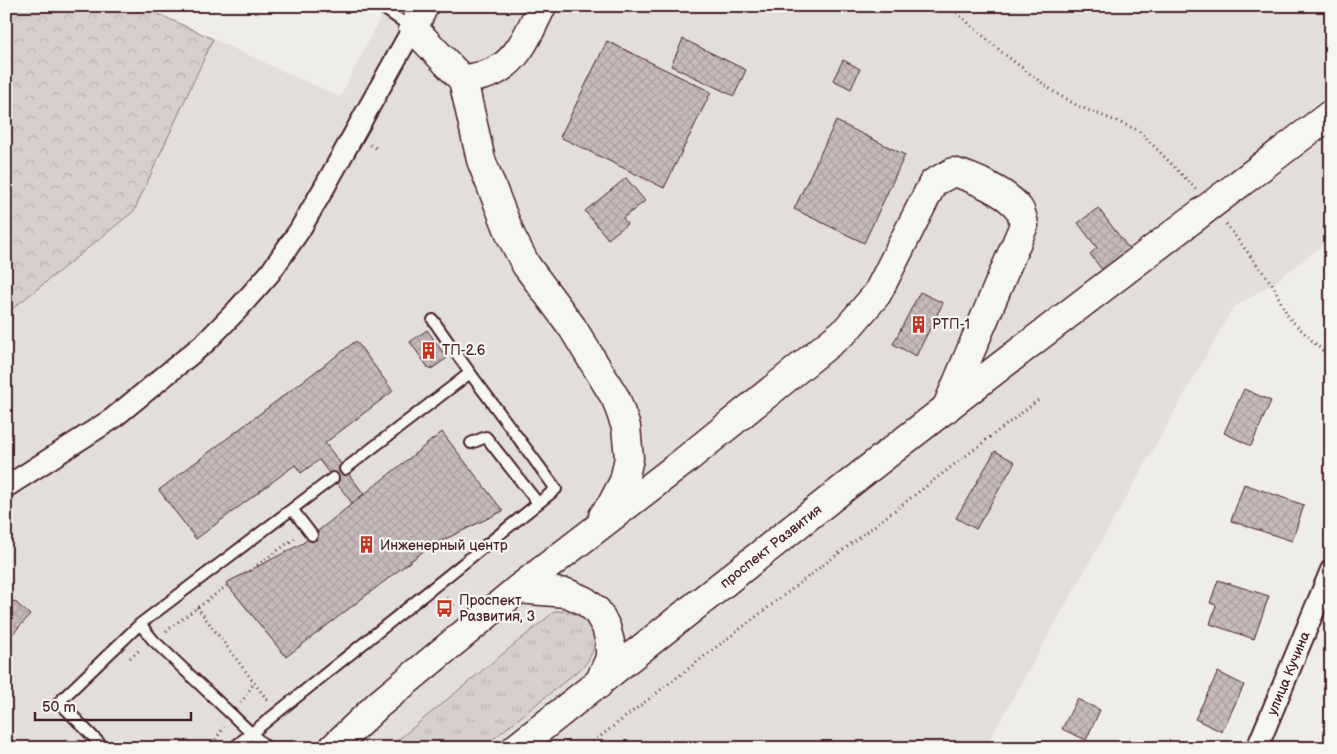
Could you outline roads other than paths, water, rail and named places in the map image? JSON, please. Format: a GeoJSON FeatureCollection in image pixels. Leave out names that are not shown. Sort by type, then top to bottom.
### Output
{"type":"FeatureCollection","features":[{"type":"Feature","properties":{"kind":"street"},"geometry":{"type":"LineString","coordinates":[[463,80],[497,71],[512,59],[542,6]]}},
{"type":"Feature","properties":{"kind":"street"},"geometry":{"type":"LineString","coordinates":[[6,487],[112,419],[206,342],[245,302],[270,273],[299,231],[418,17],[463,80],[481,160],[510,236],[526,265],[572,327],[601,372],[616,399],[626,427],[629,458],[624,481],[612,504],[589,534]]}},
{"type":"Feature","properties":{"kind":"street","name":"проспект Развития"},"geometry":{"type":"LineString","coordinates":[[527,744],[822,505],[1331,114]]}},
{"type":"Feature","properties":{"kind":"street"},"geometry":{"type":"LineString","coordinates":[[333,748],[379,704],[518,589],[683,462],[846,330],[877,294],[933,183],[953,172],[971,177],[1009,199],[1020,210],[1024,225],[946,408]]}},
{"type":"Feature","properties":{"kind":"street","name":"улица Кучина"},"geometry":{"type":"LineString","coordinates":[[1257,748],[1331,570]]}},
{"type":"Feature","properties":{"kind":"street","name":"проспект Развития"},"geometry":{"type":"LineString","coordinates":[[518,589],[567,594],[585,601],[598,611],[606,627],[610,642],[610,658],[598,685]]}},
{"type":"Feature","properties":{"kind":"lane"},"geometry":{"type":"LineString","coordinates":[[380,6],[418,17]]}},
{"type":"Feature","properties":{"kind":"lane"},"geometry":{"type":"LineString","coordinates":[[233,748],[556,489],[433,320]]}},
{"type":"Feature","properties":{"kind":"lane"},"geometry":{"type":"LineString","coordinates":[[345,469],[470,373]]}},
{"type":"Feature","properties":{"kind":"lane"},"geometry":{"type":"LineString","coordinates":[[471,443],[486,437],[538,503]]}},
{"type":"Feature","properties":{"kind":"lane"},"geometry":{"type":"LineString","coordinates":[[104,748],[59,702],[140,624],[333,478]]}},
{"type":"Feature","properties":{"kind":"lane"},"geometry":{"type":"LineString","coordinates":[[292,509],[312,535]]}},
{"type":"Feature","properties":{"kind":"lane"},"geometry":{"type":"LineString","coordinates":[[140,624],[153,640],[267,748]]}},
{"type":"Feature","properties":{"kind":"place","name":"РТП-1"},"geometry":{"type":"Point","coordinates":[918,324]}},
{"type":"Feature","properties":{"kind":"place","name":"ТП-2.6"},"geometry":{"type":"Point","coordinates":[428,350]}},
{"type":"Feature","properties":{"kind":"place","name":"Инженерный центр"},"geometry":{"type":"Point","coordinates":[366,545]}},
{"type":"Feature","properties":{"kind":"place","name":"Проспект Развития, 3"},"geometry":{"type":"Point","coordinates":[445,608]}}]}
